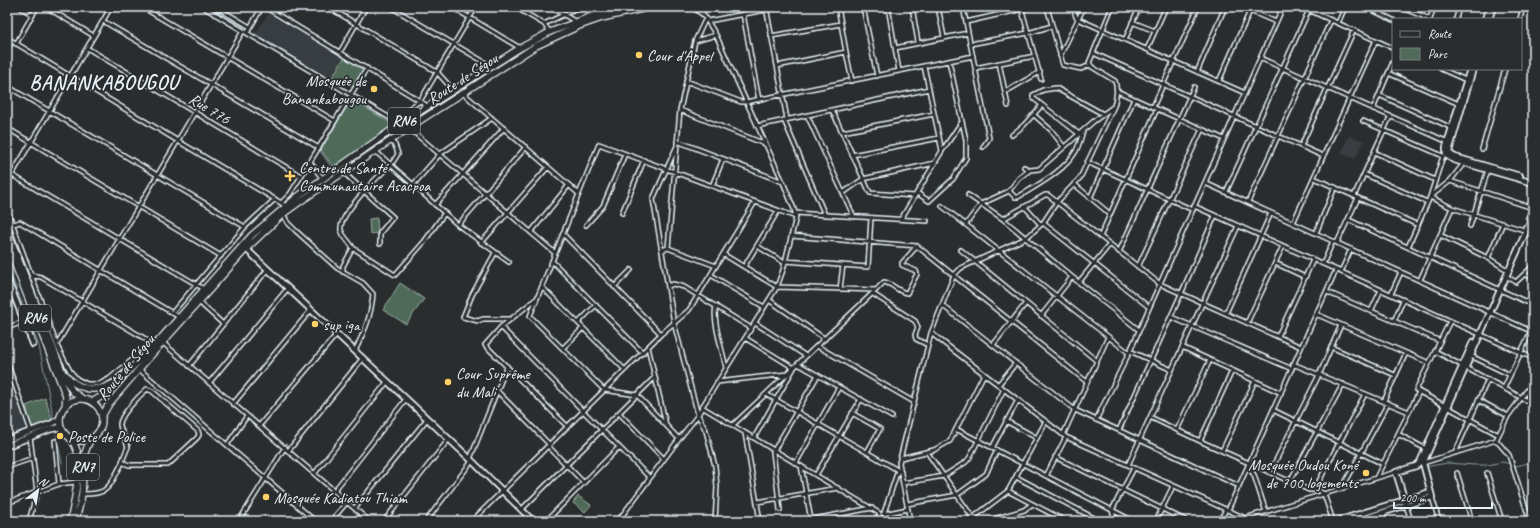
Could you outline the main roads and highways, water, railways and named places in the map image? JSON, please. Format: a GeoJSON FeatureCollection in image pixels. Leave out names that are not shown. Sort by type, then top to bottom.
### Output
{"type":"FeatureCollection","features":[{"type":"Feature","properties":{"kind":"highway","name":"Route de Ségou"},"geometry":{"type":"LineString","coordinates":[[102,416],[109,404],[162,342],[199,302],[252,235],[284,204],[427,106],[520,48],[550,32],[609,9],[624,7]]}},
{"type":"Feature","properties":{"kind":"highway","name":"Route de Ségou"},"geometry":{"type":"LineString","coordinates":[[102,416],[100,411],[92,402],[104,395],[154,346],[244,247],[283,214],[409,128],[526,52],[551,38],[579,26],[610,15],[651,7]]}},
{"type":"Feature","properties":{"kind":"highway"},"geometry":{"type":"LineString","coordinates":[[676,7],[683,7]]}},
{"type":"Feature","properties":{"kind":"highway","name":"RN6"},"geometry":{"type":"LineString","coordinates":[[7,230],[55,345],[61,368],[70,388],[83,399]]}},
{"type":"Feature","properties":{"kind":"highway","name":"RN6"},"geometry":{"type":"LineString","coordinates":[[7,244],[64,391],[66,401],[65,407]]}},
{"type":"Feature","properties":{"kind":"highway","name":"RN6"},"geometry":{"type":"LineString","coordinates":[[61,368],[74,384],[95,390],[106,387],[122,377]]}},
{"type":"Feature","properties":{"kind":"highway"},"geometry":{"type":"LineString","coordinates":[[92,402],[83,399],[71,402],[65,407],[60,417],[62,429],[70,438],[81,441],[92,438],[99,431],[102,416]]}},
{"type":"Feature","properties":{"kind":"highway","name":"RN7"},"geometry":{"type":"LineString","coordinates":[[70,438],[78,456],[76,482],[79,494],[70,521]]}},
{"type":"Feature","properties":{"kind":"highway","name":"RN7"},"geometry":{"type":"LineString","coordinates":[[75,521],[83,456],[92,438]]}},
{"type":"Feature","properties":{"kind":"main road"},"geometry":{"type":"LineString","coordinates":[[7,446],[53,423],[60,417]]}},
{"type":"Feature","properties":{"kind":"main road"},"geometry":{"type":"LineString","coordinates":[[7,440],[56,428],[62,429]]}},
{"type":"Feature","properties":{"kind":"waterway"},"geometry":{"type":"LineString","coordinates":[[210,7],[245,28]]}},
{"type":"Feature","properties":{"kind":"waterway"},"geometry":{"type":"LineString","coordinates":[[255,34],[350,92]]}},
{"type":"Feature","properties":{"kind":"waterway"},"geometry":{"type":"LineString","coordinates":[[332,168],[320,151],[352,99]]}},
{"type":"Feature","properties":{"kind":"waterway"},"geometry":{"type":"LineString","coordinates":[[7,264],[39,346],[54,420]]}},
{"type":"Feature","properties":{"kind":"waterway"},"geometry":{"type":"LineString","coordinates":[[56,435],[62,463]]}},
{"type":"Feature","properties":{"kind":"waterway"},"geometry":{"type":"LineString","coordinates":[[1514,465],[1517,466],[1533,460]]}},
{"type":"Feature","properties":{"kind":"waterway"},"geometry":{"type":"LineString","coordinates":[[1425,467],[1447,463],[1488,465],[1502,462],[1511,464]]}},
{"type":"Feature","properties":{"kind":"waterway"},"geometry":{"type":"LineString","coordinates":[[1433,493],[1442,521]]}},
{"type":"Feature","properties":{"kind":"place","name":"Cour d'Appel"},"geometry":{"type":"Point","coordinates":[639,55]}},
{"type":"Feature","properties":{"kind":"place","name":"Mosquée de Banankabougou"},"geometry":{"type":"Point","coordinates":[374,89]}},
{"type":"Feature","properties":{"kind":"place","name":"Centre de Santé Communautaire Asacpoa"},"geometry":{"type":"Point","coordinates":[290,176]}},
{"type":"Feature","properties":{"kind":"place","name":"sup iga"},"geometry":{"type":"Point","coordinates":[315,324]}},
{"type":"Feature","properties":{"kind":"place","name":"Cour Suprême du Mali"},"geometry":{"type":"Point","coordinates":[448,382]}},
{"type":"Feature","properties":{"kind":"place","name":"Poste de Police"},"geometry":{"type":"Point","coordinates":[60,436]}},
{"type":"Feature","properties":{"kind":"place","name":"Mosquée Oudou Koné de 700 logements"},"geometry":{"type":"Point","coordinates":[1366,473]}},
{"type":"Feature","properties":{"kind":"place","name":"Mosquée Kadiatou Thiam"},"geometry":{"type":"Point","coordinates":[266,497]}},
{"type":"Feature","properties":{"kind":"district","name":"BANANKABOUGOU"},"geometry":{"type":"Point","coordinates":[104,82]}}]}
